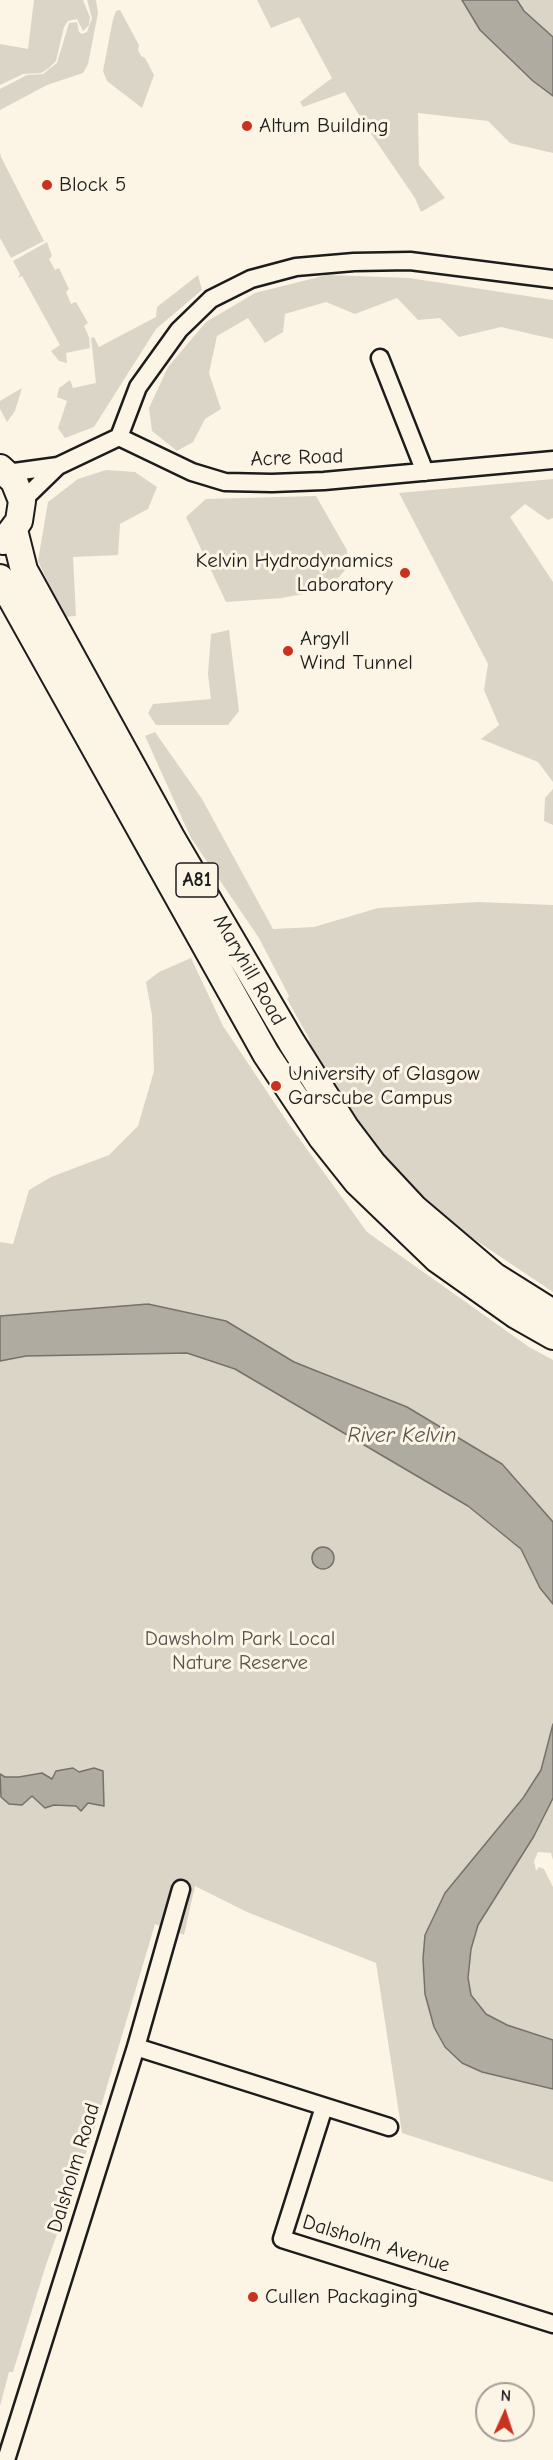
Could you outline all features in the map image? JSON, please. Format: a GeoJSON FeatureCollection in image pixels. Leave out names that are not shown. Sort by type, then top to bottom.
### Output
{"type":"FeatureCollection","features":[{"type":"Feature","properties":{"kind":"main road"},"geometry":{"type":"LineString","coordinates":[[4,470],[19,491],[22,501]]}},
{"type":"Feature","properties":{"kind":"main road","name":"A81"},"geometry":{"type":"LineString","coordinates":[[7,536],[19,521],[22,501]]}},
{"type":"Feature","properties":{"kind":"main road","name":"Maryhill Road"},"geometry":{"type":"LineString","coordinates":[[7,536],[171,837],[292,1043],[345,1127],[374,1164],[415,1209],[494,1276],[553,1313]]}},
{"type":"Feature","properties":{"kind":"main road","name":"Maryhill Road"},"geometry":{"type":"LineString","coordinates":[[0,578],[266,1054],[322,1138],[357,1182],[437,1259],[516,1315],[553,1336]]}},
{"type":"Feature","properties":{"kind":"street"},"geometry":{"type":"LineString","coordinates":[[22,501],[58,466],[119,437],[138,387],[179,330],[212,299],[251,279],[296,267],[354,262],[410,261],[553,279]]}},
{"type":"Feature","properties":{"kind":"street"},"geometry":{"type":"LineString","coordinates":[[380,358],[425,472]]}},
{"type":"Feature","properties":{"kind":"street","name":"Acre Road"},"geometry":{"type":"LineString","coordinates":[[119,437],[192,472],[225,482],[272,483],[553,460]]}},
{"type":"Feature","properties":{"kind":"street"},"geometry":{"type":"LineString","coordinates":[[4,470],[58,466]]}},
{"type":"Feature","properties":{"kind":"street","name":"Dalsholm Road"},"geometry":{"type":"LineString","coordinates":[[6,2460],[136,2047],[181,1889]]}},
{"type":"Feature","properties":{"kind":"street"},"geometry":{"type":"LineString","coordinates":[[136,2047],[389,2127]]}},
{"type":"Feature","properties":{"kind":"street","name":"Dalsholm Avenue"},"geometry":{"type":"LineString","coordinates":[[324,2107],[282,2239],[553,2324]]}},
{"type":"Feature","properties":{"kind":"green space"},"geometry":{"type":"Polygon","coordinates":[[[34,0],[83,0],[90,17],[89,25],[83,31],[77,19],[68,21],[64,27],[56,61],[49,68],[41,73],[23,74],[0,85],[0,44],[28,49],[34,0]]]}},
{"type":"Feature","properties":{"kind":"green space"},"geometry":{"type":"Polygon","coordinates":[[[87,0],[96,0],[98,13],[88,64],[83,73],[47,85],[0,110],[0,89],[27,75],[43,74],[57,63],[69,23],[77,22],[79,32],[82,34],[87,32],[92,18],[87,0]]]}},
{"type":"Feature","properties":{"kind":"green space"},"geometry":{"type":"Polygon","coordinates":[[[257,0],[462,0],[480,30],[533,81],[553,96],[553,153],[510,143],[488,121],[418,113],[419,165],[445,198],[421,212],[415,198],[345,92],[303,107],[300,102],[332,78],[299,17],[271,28],[257,0]]]}},
{"type":"Feature","properties":{"kind":"green space"},"geometry":{"type":"Polygon","coordinates":[[[517,0],[553,0],[553,37],[524,11],[517,0]]]}},
{"type":"Feature","properties":{"kind":"green space"},"geometry":{"type":"Polygon","coordinates":[[[120,10],[139,45],[138,50],[141,56],[145,58],[154,75],[142,108],[107,81],[103,71],[113,19],[116,11],[120,10]]]}},
{"type":"Feature","properties":{"kind":"green space"},"geometry":{"type":"Polygon","coordinates":[[[0,152],[44,241],[11,258],[0,238],[0,152]]]}},
{"type":"Feature","properties":{"kind":"green space"},"geometry":{"type":"Polygon","coordinates":[[[47,242],[52,256],[49,259],[55,270],[59,268],[69,289],[66,292],[71,304],[76,302],[88,323],[84,326],[89,337],[90,348],[66,353],[67,363],[59,361],[51,351],[60,345],[22,276],[18,278],[20,274],[13,261],[47,242]]]}},
{"type":"Feature","properties":{"kind":"green space"},"geometry":{"type":"Polygon","coordinates":[[[198,275],[202,290],[156,329],[94,427],[65,438],[58,428],[67,401],[57,397],[59,388],[70,380],[73,388],[96,383],[91,338],[94,337],[99,347],[156,317],[157,307],[198,275]]]}},
{"type":"Feature","properties":{"kind":"green space"},"geometry":{"type":"Polygon","coordinates":[[[327,275],[409,278],[553,300],[553,339],[501,327],[459,337],[440,318],[418,320],[397,298],[355,314],[326,302],[285,314],[283,332],[265,343],[248,318],[217,336],[209,373],[221,409],[205,419],[193,442],[177,451],[152,431],[149,408],[168,367],[206,322],[255,293],[327,275]]]}},
{"type":"Feature","properties":{"kind":"green space"},"geometry":{"type":"Polygon","coordinates":[[[22,388],[15,411],[7,422],[0,409],[0,401],[22,388]]]}},
{"type":"Feature","properties":{"kind":"green space"},"geometry":{"type":"Polygon","coordinates":[[[106,470],[135,472],[157,487],[148,509],[120,524],[118,555],[73,557],[76,616],[64,617],[38,561],[48,502],[78,479],[106,470]]]}},
{"type":"Feature","properties":{"kind":"green space"},"geometry":{"type":"Polygon","coordinates":[[[553,479],[553,518],[548,520],[525,504],[510,517],[553,582],[553,782],[538,762],[481,739],[499,725],[484,690],[488,664],[399,493],[553,479]]]}},
{"type":"Feature","properties":{"kind":"green space"},"geometry":{"type":"Polygon","coordinates":[[[316,496],[347,550],[346,569],[329,589],[282,598],[226,602],[186,517],[206,499],[316,496]]]}},
{"type":"Feature","properties":{"kind":"green space"},"geometry":{"type":"Polygon","coordinates":[[[229,630],[239,711],[228,725],[156,725],[148,713],[153,704],[211,699],[208,674],[211,634],[229,630]]]}},
{"type":"Feature","properties":{"kind":"green space"},"geometry":{"type":"Polygon","coordinates":[[[155,732],[202,799],[273,929],[314,927],[378,908],[478,902],[553,905],[553,1292],[450,1223],[373,1151],[306,1042],[310,1040],[287,999],[289,996],[259,938],[191,838],[145,736],[155,732]]]}},
{"type":"Feature","properties":{"kind":"green space"},"geometry":{"type":"Polygon","coordinates":[[[553,789],[553,825],[544,821],[545,798],[553,789]]]}},
{"type":"Feature","properties":{"kind":"green space"},"geometry":{"type":"Polygon","coordinates":[[[191,958],[223,1026],[288,1123],[367,1232],[529,1347],[553,1360],[553,1522],[502,1464],[407,1407],[294,1362],[226,1321],[148,1304],[0,1316],[0,1242],[13,1244],[29,1190],[51,1177],[109,1155],[138,1126],[154,1071],[152,1015],[146,982],[159,972],[191,958]]]}},
{"type":"Feature","properties":{"kind":"green space","name":"Dawsholm Park Local Nature Reserve"},"geometry":{"type":"Polygon","coordinates":[[[187,1353],[235,1369],[295,1403],[467,1506],[521,1549],[540,1588],[553,1604],[553,1724],[541,1770],[522,1798],[445,1893],[423,1959],[425,1994],[434,2027],[445,2047],[462,2063],[553,2089],[553,2182],[402,2133],[376,1963],[247,1912],[195,1886],[184,1935],[155,1924],[94,2130],[45,2268],[13,2372],[9,2372],[0,2406],[0,1361],[26,1356],[187,1353]]]}},
{"type":"Feature","properties":{"kind":"green space"},"geometry":{"type":"Polygon","coordinates":[[[553,1798],[553,1860],[551,1853],[538,1852],[534,1861],[536,1871],[539,1867],[544,1869],[553,1887],[553,2040],[507,2025],[486,2014],[471,1995],[468,1978],[471,1949],[478,1925],[534,1836],[553,1798]]]}},
{"type":"Feature","properties":{"kind":"water"},"geometry":{"type":"Polygon","coordinates":[[[462,0],[517,0],[524,11],[553,37],[553,96],[533,81],[480,30],[462,0]]]}},
{"type":"Feature","properties":{"kind":"water","name":"River Kelvin"},"geometry":{"type":"Polygon","coordinates":[[[148,1304],[226,1321],[294,1362],[407,1407],[502,1464],[553,1522],[553,1604],[540,1588],[521,1549],[468,1506],[235,1369],[187,1353],[26,1356],[0,1361],[0,1316],[148,1304]]]}},
{"type":"Feature","properties":{"kind":"water"},"geometry":{"type":"Polygon","coordinates":[[[323,1547],[333,1554],[334,1558],[327,1568],[323,1569],[313,1562],[312,1558],[319,1548],[323,1547]]]}},
{"type":"Feature","properties":{"kind":"water"},"geometry":{"type":"Polygon","coordinates":[[[553,1724],[553,1798],[534,1836],[478,1925],[471,1949],[468,1978],[471,1995],[486,2014],[507,2025],[553,2040],[553,2089],[482,2072],[462,2063],[445,2047],[434,2027],[425,1994],[423,1959],[425,1935],[445,1893],[523,1798],[541,1770],[553,1724]]]}},
{"type":"Feature","properties":{"kind":"water"},"geometry":{"type":"Polygon","coordinates":[[[73,1768],[79,1772],[94,1768],[103,1771],[104,1806],[88,1803],[81,1811],[76,1806],[54,1805],[45,1808],[32,1796],[22,1805],[9,1804],[1,1797],[0,1774],[5,1777],[19,1777],[42,1773],[52,1779],[56,1771],[73,1768]]]}},
{"type":"Feature","properties":{"kind":"place","name":"Altum Building"},"geometry":{"type":"Point","coordinates":[247,126]}},
{"type":"Feature","properties":{"kind":"place","name":"Block 5"},"geometry":{"type":"Point","coordinates":[47,185]}},
{"type":"Feature","properties":{"kind":"place","name":"Kelvin Hydrodynamics Laboratory"},"geometry":{"type":"Point","coordinates":[405,573]}},
{"type":"Feature","properties":{"kind":"place","name":"Argyll Wind Tunnel"},"geometry":{"type":"Point","coordinates":[288,651]}},
{"type":"Feature","properties":{"kind":"place","name":"University of Glasgow Garscube Campus"},"geometry":{"type":"Point","coordinates":[276,1086]}},
{"type":"Feature","properties":{"kind":"place","name":"Cullen Packaging"},"geometry":{"type":"Point","coordinates":[253,2297]}}]}
